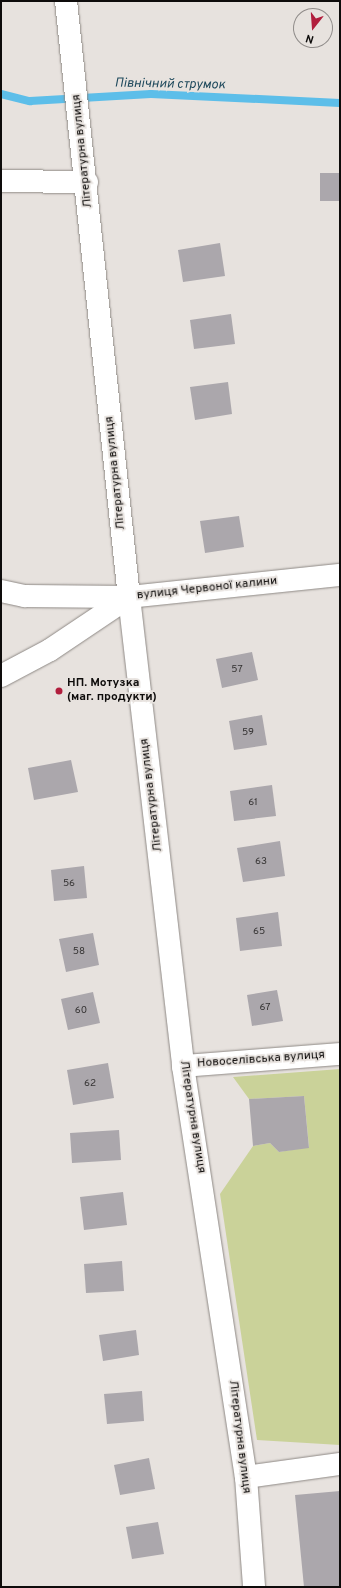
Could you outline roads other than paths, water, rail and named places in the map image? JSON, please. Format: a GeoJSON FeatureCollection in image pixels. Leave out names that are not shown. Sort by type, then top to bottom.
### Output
{"type":"FeatureCollection","features":[{"type":"Feature","properties":{"kind":"street","name":"Літературна вулиця"},"geometry":{"type":"LineString","coordinates":[[66,1],[87,182],[129,597],[183,1066],[246,1477],[254,1587]]}},
{"type":"Feature","properties":{"kind":"street"},"geometry":{"type":"LineString","coordinates":[[1,181],[87,182]]}},
{"type":"Feature","properties":{"kind":"street","name":"вулиця Червоної калини"},"geometry":{"type":"LineString","coordinates":[[1,676],[50,650],[129,597],[340,575]]}},
{"type":"Feature","properties":{"kind":"street"},"geometry":{"type":"LineString","coordinates":[[1,591],[25,596],[129,597]]}},
{"type":"Feature","properties":{"kind":"street","name":"Новоселівська вулиця"},"geometry":{"type":"LineString","coordinates":[[183,1066],[340,1054]]}},
{"type":"Feature","properties":{"kind":"street"},"geometry":{"type":"LineString","coordinates":[[246,1477],[340,1464]]}},
{"type":"Feature","properties":{"kind":"waterway","name":"Північний струмок"},"geometry":{"type":"LineString","coordinates":[[1,94],[30,101],[151,94],[340,103]]}},
{"type":"Feature","properties":{"kind":"place","name":"НП. Мотузка (маг. продукти)"},"geometry":{"type":"Point","coordinates":[59,691]}}]}
